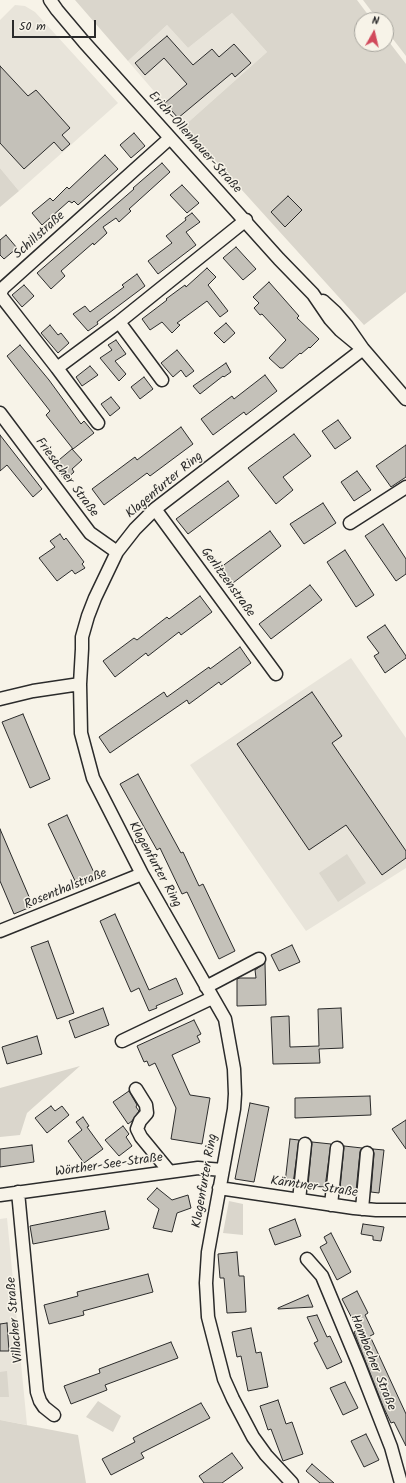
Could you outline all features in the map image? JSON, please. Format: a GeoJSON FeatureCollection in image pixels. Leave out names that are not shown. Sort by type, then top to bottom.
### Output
{"type":"FeatureCollection","features":[{"type":"Feature","properties":{"kind":"street","name":"Erich-Ollenhauer-Straße"},"geometry":{"type":"LineString","coordinates":[[43,0],[53,5],[170,138],[312,294],[330,319],[362,349],[406,399]]}},
{"type":"Feature","properties":{"kind":"street","name":"Schillstraße"},"geometry":{"type":"LineString","coordinates":[[98,423],[1,296],[1,292],[3,288],[170,138]]}},
{"type":"Feature","properties":{"kind":"street"},"geometry":{"type":"LineString","coordinates":[[57,368],[119,322],[246,220]]}},
{"type":"Feature","properties":{"kind":"street"},"geometry":{"type":"LineString","coordinates":[[119,322],[162,380]]}},
{"type":"Feature","properties":{"kind":"street","name":"Klagenfurter Ring"},"geometry":{"type":"LineString","coordinates":[[292,1483],[266,1455],[243,1419],[224,1379],[215,1348],[207,1304],[206,1265],[234,1109],[235,1094],[234,1069],[224,1019],[142,874],[93,778],[82,733],[80,684],[82,637],[88,616],[117,552],[135,529],[156,509],[362,349]]}},
{"type":"Feature","properties":{"kind":"street","name":"Friesacher Straße"},"geometry":{"type":"LineString","coordinates":[[0,413],[85,528],[117,552]]}},
{"type":"Feature","properties":{"kind":"street"},"geometry":{"type":"LineString","coordinates":[[350,523],[406,487]]}},
{"type":"Feature","properties":{"kind":"street","name":"Gerlitzenstraße"},"geometry":{"type":"LineString","coordinates":[[156,509],[276,674]]}},
{"type":"Feature","properties":{"kind":"street"},"geometry":{"type":"LineString","coordinates":[[0,699],[33,690],[80,684]]}},
{"type":"Feature","properties":{"kind":"street","name":"Rosenthalstraße"},"geometry":{"type":"LineString","coordinates":[[0,931],[142,874]]}},
{"type":"Feature","properties":{"kind":"street"},"geometry":{"type":"LineString","coordinates":[[206,987],[259,959]]}},
{"type":"Feature","properties":{"kind":"street"},"geometry":{"type":"LineString","coordinates":[[122,1041],[212,998]]}},
{"type":"Feature","properties":{"kind":"street"},"geometry":{"type":"LineString","coordinates":[[136,1089],[146,1105],[147,1113],[140,1121],[137,1129],[140,1137],[169,1171]]}},
{"type":"Feature","properties":{"kind":"street"},"geometry":{"type":"LineString","coordinates":[[298,1200],[305,1144]]}},
{"type":"Feature","properties":{"kind":"street"},"geometry":{"type":"LineString","coordinates":[[331,1205],[337,1148]]}},
{"type":"Feature","properties":{"kind":"street"},"geometry":{"type":"LineString","coordinates":[[362,1209],[368,1153]]}},
{"type":"Feature","properties":{"kind":"street","name":"Wörther-See-Straße"},"geometry":{"type":"LineString","coordinates":[[0,1195],[169,1171],[198,1168],[222,1170]]}},
{"type":"Feature","properties":{"kind":"street","name":"Kärntner Straße"},"geometry":{"type":"LineString","coordinates":[[219,1188],[362,1209],[406,1210]]}},
{"type":"Feature","properties":{"kind":"street","name":"Villacher Straße"},"geometry":{"type":"LineString","coordinates":[[18,1192],[37,1392],[44,1407],[54,1415]]}},
{"type":"Feature","properties":{"kind":"street","name":"Hambacher Straße"},"geometry":{"type":"LineString","coordinates":[[306,1259],[322,1276],[391,1447],[402,1482]]}},
{"type":"Feature","properties":{"kind":"shaded area"},"geometry":{"type":"Polygon","coordinates":[[[75,0],[357,0],[366,12],[354,12],[354,52],[394,52],[394,48],[406,64],[406,292],[364,325],[184,126],[267,52],[232,13],[188,48],[167,25],[128,61],[75,0]]]}},
{"type":"Feature","properties":{"kind":"shaded area"},"geometry":{"type":"Polygon","coordinates":[[[363,0],[406,0],[406,56],[394,40],[394,12],[372,12],[363,0]]]}},
{"type":"Feature","properties":{"kind":"shaded area"},"geometry":{"type":"Polygon","coordinates":[[[15,5],[25,6],[35,12],[118,103],[19,191],[0,168],[0,20],[15,5]]]}},
{"type":"Feature","properties":{"kind":"shaded area"},"geometry":{"type":"Polygon","coordinates":[[[232,13],[267,52],[184,126],[128,61],[167,25],[188,48],[232,13]]]}},
{"type":"Feature","properties":{"kind":"shaded area"},"geometry":{"type":"Polygon","coordinates":[[[0,168],[19,191],[0,207],[0,168]]]}},
{"type":"Feature","properties":{"kind":"shaded area"},"geometry":{"type":"Polygon","coordinates":[[[351,658],[406,738],[406,868],[306,931],[190,765],[351,658]]]}},
{"type":"Feature","properties":{"kind":"shaded area"},"geometry":{"type":"Polygon","coordinates":[[[347,854],[366,883],[338,902],[319,873],[347,854]]]}},
{"type":"Feature","properties":{"kind":"shaded area"},"geometry":{"type":"Polygon","coordinates":[[[80,1066],[27,1113],[20,1135],[0,1137],[0,1088],[80,1066]]]}},
{"type":"Feature","properties":{"kind":"shaded area"},"geometry":{"type":"Polygon","coordinates":[[[229,1201],[243,1204],[243,1235],[223,1233],[229,1201]]]}},
{"type":"Feature","properties":{"kind":"shaded area"},"geometry":{"type":"Polygon","coordinates":[[[7,1218],[27,1425],[0,1420],[0,1219],[7,1218]]]}},
{"type":"Feature","properties":{"kind":"shaded area"},"geometry":{"type":"Polygon","coordinates":[[[7,1371],[9,1397],[0,1397],[0,1372],[7,1371]]]}},
{"type":"Feature","properties":{"kind":"shaded area"},"geometry":{"type":"Polygon","coordinates":[[[98,1401],[121,1416],[113,1432],[86,1417],[98,1401]]]}},
{"type":"Feature","properties":{"kind":"shaded area"},"geometry":{"type":"Polygon","coordinates":[[[0,1420],[78,1435],[86,1483],[0,1483],[0,1420]]]}},
{"type":"Feature","properties":{"kind":"building"},"geometry":{"type":"Polygon","coordinates":[[[167,36],[193,65],[212,49],[219,57],[234,44],[251,63],[235,77],[232,73],[178,118],[165,103],[187,84],[164,58],[145,75],[135,63],[167,36]]]}},
{"type":"Feature","properties":{"kind":"building"},"geometry":{"type":"Polygon","coordinates":[[[0,66],[28,96],[36,90],[70,128],[62,135],[70,144],[62,151],[54,142],[24,169],[0,143],[0,66]]]}},
{"type":"Feature","properties":{"kind":"building"},"geometry":{"type":"Polygon","coordinates":[[[134,133],[145,146],[131,158],[120,145],[134,133]]]}},
{"type":"Feature","properties":{"kind":"building"},"geometry":{"type":"Polygon","coordinates":[[[105,155],[118,169],[78,205],[74,201],[72,203],[69,201],[42,225],[32,213],[50,198],[53,201],[67,187],[69,189],[105,155]]]}},
{"type":"Feature","properties":{"kind":"building"},"geometry":{"type":"Polygon","coordinates":[[[162,163],[170,172],[129,209],[131,211],[119,222],[116,218],[103,227],[107,233],[94,245],[93,243],[61,271],[65,276],[51,289],[37,273],[162,163]]]}},
{"type":"Feature","properties":{"kind":"building"},"geometry":{"type":"Polygon","coordinates":[[[182,185],[199,203],[187,213],[170,195],[182,185]]]}},
{"type":"Feature","properties":{"kind":"building"},"geometry":{"type":"Polygon","coordinates":[[[288,196],[302,210],[285,227],[271,212],[288,196]]]}},
{"type":"Feature","properties":{"kind":"building"},"geometry":{"type":"Polygon","coordinates":[[[192,213],[200,222],[186,232],[196,245],[158,274],[148,261],[172,243],[166,236],[186,220],[185,218],[192,213]]]}},
{"type":"Feature","properties":{"kind":"building"},"geometry":{"type":"Polygon","coordinates":[[[6,235],[17,248],[4,259],[0,255],[0,240],[6,235]]]}},
{"type":"Feature","properties":{"kind":"building"},"geometry":{"type":"Polygon","coordinates":[[[236,247],[256,269],[243,280],[223,258],[236,247]]]}},
{"type":"Feature","properties":{"kind":"building"},"geometry":{"type":"Polygon","coordinates":[[[207,268],[216,277],[208,285],[228,311],[220,317],[207,301],[177,323],[180,325],[172,333],[162,322],[150,330],[142,319],[185,285],[186,287],[207,268]]]}},
{"type":"Feature","properties":{"kind":"building"},"geometry":{"type":"Polygon","coordinates":[[[137,274],[145,286],[97,322],[98,324],[88,331],[73,314],[85,306],[90,312],[124,287],[122,285],[137,274]]]}},
{"type":"Feature","properties":{"kind":"building"},"geometry":{"type":"Polygon","coordinates":[[[269,282],[299,316],[297,318],[319,339],[310,348],[309,347],[301,354],[300,353],[283,368],[280,368],[269,358],[286,340],[262,314],[260,315],[254,308],[259,303],[253,297],[269,282]]]}},
{"type":"Feature","properties":{"kind":"building"},"geometry":{"type":"Polygon","coordinates":[[[24,285],[34,296],[22,307],[12,295],[24,285]]]}},
{"type":"Feature","properties":{"kind":"building"},"geometry":{"type":"Polygon","coordinates":[[[226,323],[235,333],[224,343],[214,333],[226,323]]]}},
{"type":"Feature","properties":{"kind":"building"},"geometry":{"type":"Polygon","coordinates":[[[50,325],[58,335],[61,333],[69,343],[58,353],[41,333],[50,325]]]}},
{"type":"Feature","properties":{"kind":"building"},"geometry":{"type":"Polygon","coordinates":[[[116,340],[126,354],[115,361],[126,374],[119,381],[100,358],[112,350],[108,345],[116,340]]]}},
{"type":"Feature","properties":{"kind":"building"},"geometry":{"type":"Polygon","coordinates":[[[20,345],[49,380],[81,424],[84,421],[94,433],[73,449],[46,415],[50,411],[7,356],[20,345]]]}},
{"type":"Feature","properties":{"kind":"building"},"geometry":{"type":"Polygon","coordinates":[[[177,350],[194,371],[186,377],[181,370],[173,377],[161,363],[177,350]]]}},
{"type":"Feature","properties":{"kind":"building"},"geometry":{"type":"Polygon","coordinates":[[[226,363],[231,372],[224,377],[223,376],[200,394],[193,386],[226,363]]]}},
{"type":"Feature","properties":{"kind":"building"},"geometry":{"type":"Polygon","coordinates":[[[90,366],[98,375],[82,386],[76,377],[90,366]]]}},
{"type":"Feature","properties":{"kind":"building"},"geometry":{"type":"Polygon","coordinates":[[[265,375],[277,391],[246,415],[244,412],[213,435],[201,419],[232,396],[234,399],[265,375]]]}},
{"type":"Feature","properties":{"kind":"building"},"geometry":{"type":"Polygon","coordinates":[[[144,377],[153,389],[140,399],[131,387],[144,377]]]}},
{"type":"Feature","properties":{"kind":"building"},"geometry":{"type":"Polygon","coordinates":[[[111,397],[120,408],[110,416],[101,404],[111,397]]]}},
{"type":"Feature","properties":{"kind":"building"},"geometry":{"type":"Polygon","coordinates":[[[338,420],[351,438],[335,449],[322,431],[338,420]]]}},
{"type":"Feature","properties":{"kind":"building"},"geometry":{"type":"Polygon","coordinates":[[[181,427],[193,444],[150,476],[147,473],[104,505],[92,489],[135,457],[137,460],[181,427]]]}},
{"type":"Feature","properties":{"kind":"building"},"geometry":{"type":"Polygon","coordinates":[[[294,434],[311,456],[283,477],[293,490],[276,504],[248,468],[294,434]]]}},
{"type":"Feature","properties":{"kind":"building"},"geometry":{"type":"Polygon","coordinates":[[[0,435],[42,489],[33,497],[7,465],[0,471],[0,435]]]}},
{"type":"Feature","properties":{"kind":"building"},"geometry":{"type":"Polygon","coordinates":[[[406,445],[406,477],[391,487],[376,466],[406,445]]]}},
{"type":"Feature","properties":{"kind":"building"},"geometry":{"type":"Polygon","coordinates":[[[72,449],[82,460],[72,469],[74,472],[65,480],[53,465],[72,449]]]}},
{"type":"Feature","properties":{"kind":"building"},"geometry":{"type":"Polygon","coordinates":[[[357,471],[371,490],[354,501],[341,482],[357,471]]]}},
{"type":"Feature","properties":{"kind":"building"},"geometry":{"type":"Polygon","coordinates":[[[228,481],[239,496],[188,534],[176,519],[228,481]]]}},
{"type":"Feature","properties":{"kind":"building"},"geometry":{"type":"Polygon","coordinates":[[[323,503],[336,523],[304,544],[290,524],[323,503]]]}},
{"type":"Feature","properties":{"kind":"building"},"geometry":{"type":"Polygon","coordinates":[[[383,524],[406,559],[406,574],[396,581],[365,536],[383,524]]]}},
{"type":"Feature","properties":{"kind":"building"},"geometry":{"type":"Polygon","coordinates":[[[270,531],[281,546],[229,586],[217,570],[270,531]]]}},
{"type":"Feature","properties":{"kind":"building"},"geometry":{"type":"Polygon","coordinates":[[[60,534],[64,540],[66,538],[84,562],[82,564],[85,568],[75,574],[72,570],[57,581],[39,558],[55,547],[50,541],[60,534]]]}},
{"type":"Feature","properties":{"kind":"building"},"geometry":{"type":"Polygon","coordinates":[[[345,550],[374,595],[356,607],[327,562],[345,550]]]}},
{"type":"Feature","properties":{"kind":"building"},"geometry":{"type":"Polygon","coordinates":[[[310,585],[322,600],[271,639],[259,624],[310,585]]]}},
{"type":"Feature","properties":{"kind":"building"},"geometry":{"type":"Polygon","coordinates":[[[200,596],[212,612],[181,635],[179,632],[148,656],[146,653],[115,677],[103,661],[134,638],[137,640],[167,617],[169,619],[200,596]]]}},
{"type":"Feature","properties":{"kind":"building"},"geometry":{"type":"Polygon","coordinates":[[[385,625],[406,658],[385,673],[374,656],[379,653],[367,637],[385,625]]]}},
{"type":"Feature","properties":{"kind":"building"},"geometry":{"type":"Polygon","coordinates":[[[240,647],[251,663],[221,685],[219,682],[189,704],[187,700],[110,753],[99,737],[164,692],[167,697],[240,647]]]}},
{"type":"Feature","properties":{"kind":"building"},"geometry":{"type":"Polygon","coordinates":[[[312,692],[342,736],[332,743],[406,851],[406,858],[382,875],[346,825],[309,850],[237,744],[312,692]]]}},
{"type":"Feature","properties":{"kind":"building"},"geometry":{"type":"Polygon","coordinates":[[[23,714],[50,779],[30,788],[2,722],[23,714]]]}},
{"type":"Feature","properties":{"kind":"building"},"geometry":{"type":"Polygon","coordinates":[[[138,774],[181,853],[183,852],[199,886],[203,884],[235,951],[219,959],[187,892],[182,894],[160,848],[157,850],[120,784],[138,774]]]}},
{"type":"Feature","properties":{"kind":"building"},"geometry":{"type":"Polygon","coordinates":[[[67,815],[97,879],[78,887],[48,824],[67,815]]]}},
{"type":"Feature","properties":{"kind":"building"},"geometry":{"type":"Polygon","coordinates":[[[0,829],[33,906],[14,914],[0,881],[0,829]]]}},
{"type":"Feature","properties":{"kind":"building"},"geometry":{"type":"Polygon","coordinates":[[[115,914],[149,990],[176,978],[183,994],[156,1006],[157,1008],[149,1011],[139,988],[131,992],[100,921],[115,914]]]}},
{"type":"Feature","properties":{"kind":"building"},"geometry":{"type":"Polygon","coordinates":[[[48,941],[74,1013],[57,1019],[31,947],[48,941]]]}},
{"type":"Feature","properties":{"kind":"building"},"geometry":{"type":"Polygon","coordinates":[[[292,945],[300,962],[279,971],[271,955],[292,945]]]}},
{"type":"Feature","properties":{"kind":"building"},"geometry":{"type":"Polygon","coordinates":[[[265,963],[266,1005],[237,1006],[237,979],[256,978],[255,970],[265,963]]]}},
{"type":"Feature","properties":{"kind":"building"},"geometry":{"type":"Polygon","coordinates":[[[103,1008],[109,1025],[75,1038],[69,1021],[103,1008]]]}},
{"type":"Feature","properties":{"kind":"building"},"geometry":{"type":"Polygon","coordinates":[[[341,1008],[343,1048],[319,1049],[320,1063],[273,1064],[271,1017],[289,1016],[290,1047],[319,1046],[318,1009],[341,1008]]]}},
{"type":"Feature","properties":{"kind":"building"},"geometry":{"type":"Polygon","coordinates":[[[194,1020],[201,1034],[197,1036],[200,1042],[172,1055],[190,1095],[210,1098],[202,1144],[171,1139],[176,1108],[155,1063],[149,1066],[147,1061],[144,1062],[137,1046],[194,1020]]]}},
{"type":"Feature","properties":{"kind":"building"},"geometry":{"type":"Polygon","coordinates":[[[37,1036],[42,1054],[7,1064],[2,1047],[37,1036]]]}},
{"type":"Feature","properties":{"kind":"building"},"geometry":{"type":"Polygon","coordinates":[[[129,1091],[139,1111],[128,1124],[113,1102],[129,1091]]]}},
{"type":"Feature","properties":{"kind":"building"},"geometry":{"type":"Polygon","coordinates":[[[370,1096],[371,1115],[295,1118],[295,1098],[370,1096]]]}},
{"type":"Feature","properties":{"kind":"building"},"geometry":{"type":"Polygon","coordinates":[[[250,1103],[269,1107],[254,1182],[235,1179],[250,1103]]]}},
{"type":"Feature","properties":{"kind":"building"},"geometry":{"type":"Polygon","coordinates":[[[51,1106],[55,1111],[62,1106],[69,1115],[47,1133],[35,1118],[51,1106]]]}},
{"type":"Feature","properties":{"kind":"building"},"geometry":{"type":"Polygon","coordinates":[[[83,1117],[89,1126],[87,1127],[103,1149],[84,1163],[68,1141],[82,1130],[76,1122],[83,1117]]]}},
{"type":"Feature","properties":{"kind":"building"},"geometry":{"type":"Polygon","coordinates":[[[406,1120],[406,1149],[392,1129],[406,1120]]]}},
{"type":"Feature","properties":{"kind":"building"},"geometry":{"type":"Polygon","coordinates":[[[123,1126],[129,1134],[126,1137],[132,1146],[119,1156],[105,1140],[123,1126]]]}},
{"type":"Feature","properties":{"kind":"building"},"geometry":{"type":"Polygon","coordinates":[[[290,1139],[299,1140],[293,1184],[285,1183],[290,1139]]]}},
{"type":"Feature","properties":{"kind":"building"},"geometry":{"type":"Polygon","coordinates":[[[312,1142],[331,1144],[325,1187],[308,1186],[312,1142]]]}},
{"type":"Feature","properties":{"kind":"building"},"geometry":{"type":"Polygon","coordinates":[[[32,1145],[34,1162],[0,1167],[0,1149],[32,1145]]]}},
{"type":"Feature","properties":{"kind":"building"},"geometry":{"type":"Polygon","coordinates":[[[344,1146],[362,1148],[360,1152],[356,1191],[340,1189],[344,1146]]]}},
{"type":"Feature","properties":{"kind":"building"},"geometry":{"type":"Polygon","coordinates":[[[373,1149],[384,1150],[379,1193],[371,1192],[374,1154],[373,1149]]]}},
{"type":"Feature","properties":{"kind":"building"},"geometry":{"type":"Polygon","coordinates":[[[157,1188],[172,1200],[188,1195],[191,1208],[177,1213],[172,1232],[153,1228],[159,1209],[147,1199],[157,1188]]]}},
{"type":"Feature","properties":{"kind":"building"},"geometry":{"type":"Polygon","coordinates":[[[105,1211],[109,1229],[33,1244],[30,1226],[105,1211]]]}},
{"type":"Feature","properties":{"kind":"building"},"geometry":{"type":"Polygon","coordinates":[[[295,1219],[301,1236],[275,1245],[269,1229],[295,1219]]]}},
{"type":"Feature","properties":{"kind":"building"},"geometry":{"type":"Polygon","coordinates":[[[363,1224],[384,1227],[381,1241],[373,1240],[373,1236],[361,1234],[363,1224]]]}},
{"type":"Feature","properties":{"kind":"building"},"geometry":{"type":"Polygon","coordinates":[[[331,1233],[351,1272],[337,1280],[320,1247],[327,1243],[324,1237],[331,1233]]]}},
{"type":"Feature","properties":{"kind":"building"},"geometry":{"type":"Polygon","coordinates":[[[237,1252],[239,1276],[244,1276],[246,1312],[227,1313],[224,1278],[220,1278],[218,1254],[237,1252]]]}},
{"type":"Feature","properties":{"kind":"building"},"geometry":{"type":"Polygon","coordinates":[[[148,1274],[153,1292],[83,1311],[84,1315],[49,1324],[44,1305],[78,1296],[77,1292],[148,1274]]]}},
{"type":"Feature","properties":{"kind":"building"},"geometry":{"type":"Polygon","coordinates":[[[357,1291],[368,1313],[365,1315],[374,1334],[370,1336],[406,1414],[406,1446],[394,1422],[391,1423],[383,1406],[354,1332],[358,1330],[342,1299],[357,1291]]]}},
{"type":"Feature","properties":{"kind":"building"},"geometry":{"type":"Polygon","coordinates":[[[308,1295],[313,1307],[278,1309],[278,1308],[308,1295]]]}},
{"type":"Feature","properties":{"kind":"building"},"geometry":{"type":"Polygon","coordinates":[[[317,1315],[327,1337],[330,1336],[342,1362],[327,1369],[314,1343],[318,1341],[307,1317],[317,1315]]]}},
{"type":"Feature","properties":{"kind":"building"},"geometry":{"type":"Polygon","coordinates":[[[7,1323],[9,1351],[0,1351],[0,1324],[7,1323]]]}},
{"type":"Feature","properties":{"kind":"building"},"geometry":{"type":"Polygon","coordinates":[[[251,1328],[256,1353],[261,1352],[268,1387],[248,1391],[241,1356],[237,1357],[232,1332],[251,1328]]]}},
{"type":"Feature","properties":{"kind":"building"},"geometry":{"type":"Polygon","coordinates":[[[171,1342],[178,1358],[105,1385],[107,1390],[71,1404],[64,1386],[100,1373],[99,1369],[171,1342]]]}},
{"type":"Feature","properties":{"kind":"building"},"geometry":{"type":"Polygon","coordinates":[[[345,1382],[358,1408],[343,1415],[330,1388],[345,1382]]]}},
{"type":"Feature","properties":{"kind":"building"},"geometry":{"type":"Polygon","coordinates":[[[278,1400],[286,1424],[292,1422],[303,1454],[283,1461],[271,1429],[268,1430],[260,1406],[278,1400]]]}},
{"type":"Feature","properties":{"kind":"building"},"geometry":{"type":"Polygon","coordinates":[[[201,1403],[210,1418],[141,1453],[144,1458],[111,1475],[102,1459],[135,1442],[133,1438],[201,1403]]]}},
{"type":"Feature","properties":{"kind":"building"},"geometry":{"type":"Polygon","coordinates":[[[366,1434],[379,1460],[364,1467],[351,1441],[366,1434]]]}},
{"type":"Feature","properties":{"kind":"building"},"geometry":{"type":"Polygon","coordinates":[[[232,1453],[243,1468],[222,1483],[204,1483],[199,1476],[232,1453]]]}},
{"type":"Feature","properties":{"kind":"building"},"geometry":{"type":"Polygon","coordinates":[[[312,1464],[334,1483],[320,1483],[306,1471],[312,1464]]]}}]}
